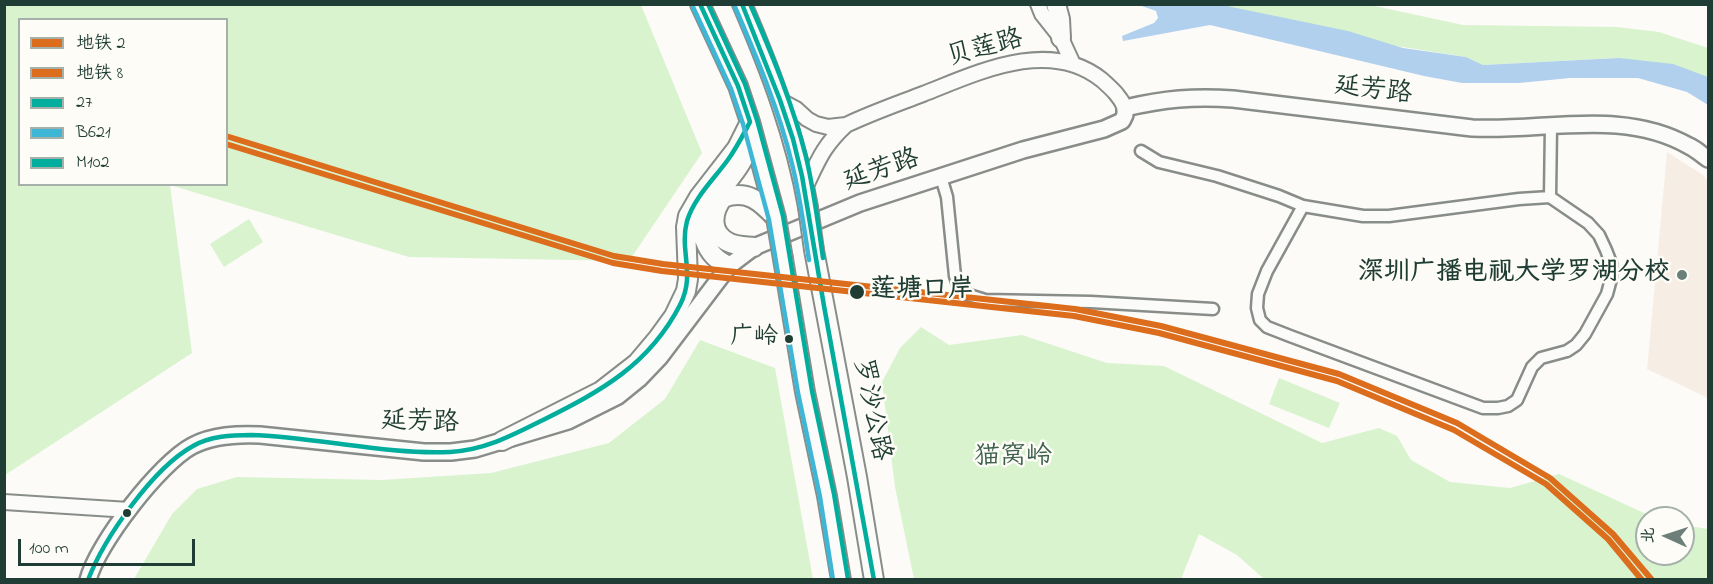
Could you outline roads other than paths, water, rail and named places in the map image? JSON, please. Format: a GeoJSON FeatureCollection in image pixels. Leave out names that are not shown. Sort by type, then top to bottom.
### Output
{"type":"FeatureCollection","features":[{"type":"Feature","properties":{"kind":"highway"},"geometry":{"type":"LineString","coordinates":[[700,4],[738,86],[776,218],[805,392],[827,496],[841,579]]}},
{"type":"Feature","properties":{"kind":"highway"},"geometry":{"type":"LineString","coordinates":[[742,4],[779,100],[798,157],[805,188]]}},
{"type":"Feature","properties":{"kind":"highway"},"geometry":{"type":"LineString","coordinates":[[1056,4],[1061,38]]}},
{"type":"Feature","properties":{"kind":"highway"},"geometry":{"type":"LineString","coordinates":[[729,266],[712,255],[706,246],[702,226],[709,206],[738,170],[746,156],[750,122]]}},
{"type":"Feature","properties":{"kind":"highway"},"geometry":{"type":"LineString","coordinates":[[502,441],[601,391],[637,363],[658,338],[674,316],[686,291],[688,216],[736,148],[750,122]]}},
{"type":"Feature","properties":{"kind":"highway","name":"罗沙公路"},"geometry":{"type":"LineString","coordinates":[[805,188],[814,250],[874,579]]}},
{"type":"Feature","properties":{"kind":"highway"},"geometry":{"type":"LineString","coordinates":[[754,247],[730,243],[721,238],[714,226],[714,214],[723,198],[740,194],[750,196],[764,205],[776,218]]}},
{"type":"Feature","properties":{"kind":"main road","name":"延芳路"},"geometry":{"type":"LineString","coordinates":[[88,579],[102,547],[129,510],[157,475],[172,460],[192,446],[235,434],[424,452],[451,452],[475,449],[568,421],[618,396],[639,379],[660,357],[729,266],[754,247],[860,203],[1023,150],[1104,129],[1122,121],[1125,108],[1154,101],[1199,97],[1233,99],[1472,128],[1508,129],[1607,124],[1634,127],[1661,134],[1689,146],[1708,159]]}},
{"type":"Feature","properties":{"kind":"street"},"geometry":{"type":"LineString","coordinates":[[1038,4],[1042,14],[1061,38],[1073,64]]}},
{"type":"Feature","properties":{"kind":"street","name":"贝莲路"},"geometry":{"type":"LineString","coordinates":[[779,100],[816,124],[828,127],[846,125],[995,67],[1034,60],[1053,60],[1073,64],[1094,74],[1113,89],[1125,108]]}},
{"type":"Feature","properties":{"kind":"street","name":"贝莲路"},"geometry":{"type":"LineString","coordinates":[[805,188],[824,149],[846,125]]}},
{"type":"Feature","properties":{"kind":"street"},"geometry":{"type":"LineString","coordinates":[[1550,197],[1551,126]]}},
{"type":"Feature","properties":{"kind":"street"},"geometry":{"type":"LineString","coordinates":[[1141,152],[1159,162],[1217,176],[1303,206],[1363,216],[1389,216],[1550,197],[1588,223],[1599,235],[1611,263],[1611,279],[1607,294],[1585,334],[1576,345],[1567,351],[1541,358],[1532,367],[1517,400],[1508,406],[1484,408],[1290,336],[1268,327],[1260,320],[1257,308],[1258,294],[1267,271],[1303,206]]}},
{"type":"Feature","properties":{"kind":"street"},"geometry":{"type":"LineString","coordinates":[[941,177],[946,197],[955,276],[959,288],[969,295],[985,300],[1091,302],[1213,309]]}},
{"type":"Feature","properties":{"kind":"street"},"geometry":{"type":"LineString","coordinates":[[4,502],[129,510]]}},
{"type":"Feature","properties":{"kind":"water"},"geometry":{"type":"Polygon","coordinates":[[[1139,5],[1222,5],[1348,31],[1403,48],[1466,57],[1483,65],[1619,58],[1673,64],[1708,77],[1708,105],[1687,92],[1638,78],[1570,78],[1519,83],[1462,83],[1210,25],[1123,41],[1122,36],[1154,23],[1158,18],[1156,11],[1139,5]]]}},
{"type":"Feature","properties":{"kind":"metro line","name":"2"},"geometry":{"type":"LineString","coordinates":[[228,137],[614,256],[663,264],[1075,309],[1161,326],[1339,374],[1457,423],[1550,478],[1613,534],[1652,580]]}},
{"type":"Feature","properties":{"kind":"metro line","name":"8"},"geometry":{"type":"LineString","coordinates":[[228,145],[613,263],[662,271],[1074,316],[1159,333],[1337,381],[1454,430],[1546,484],[1608,539],[1642,580]]}},
{"type":"Feature","properties":{"kind":"place","name":"深圳广播电视大学罗湖分校"},"geometry":{"type":"Point","coordinates":[1682,275]}},
{"type":"Feature","properties":{"kind":"place","name":"莲塘口岸"},"geometry":{"type":"Point","coordinates":[857,292]}},
{"type":"Feature","properties":{"kind":"place","name":"广岭"},"geometry":{"type":"Point","coordinates":[789,339]}},
{"type":"Feature","properties":{"kind":"park label","name":"猫窝岭"},"geometry":{"type":"Point","coordinates":[1013,459]}}]}
